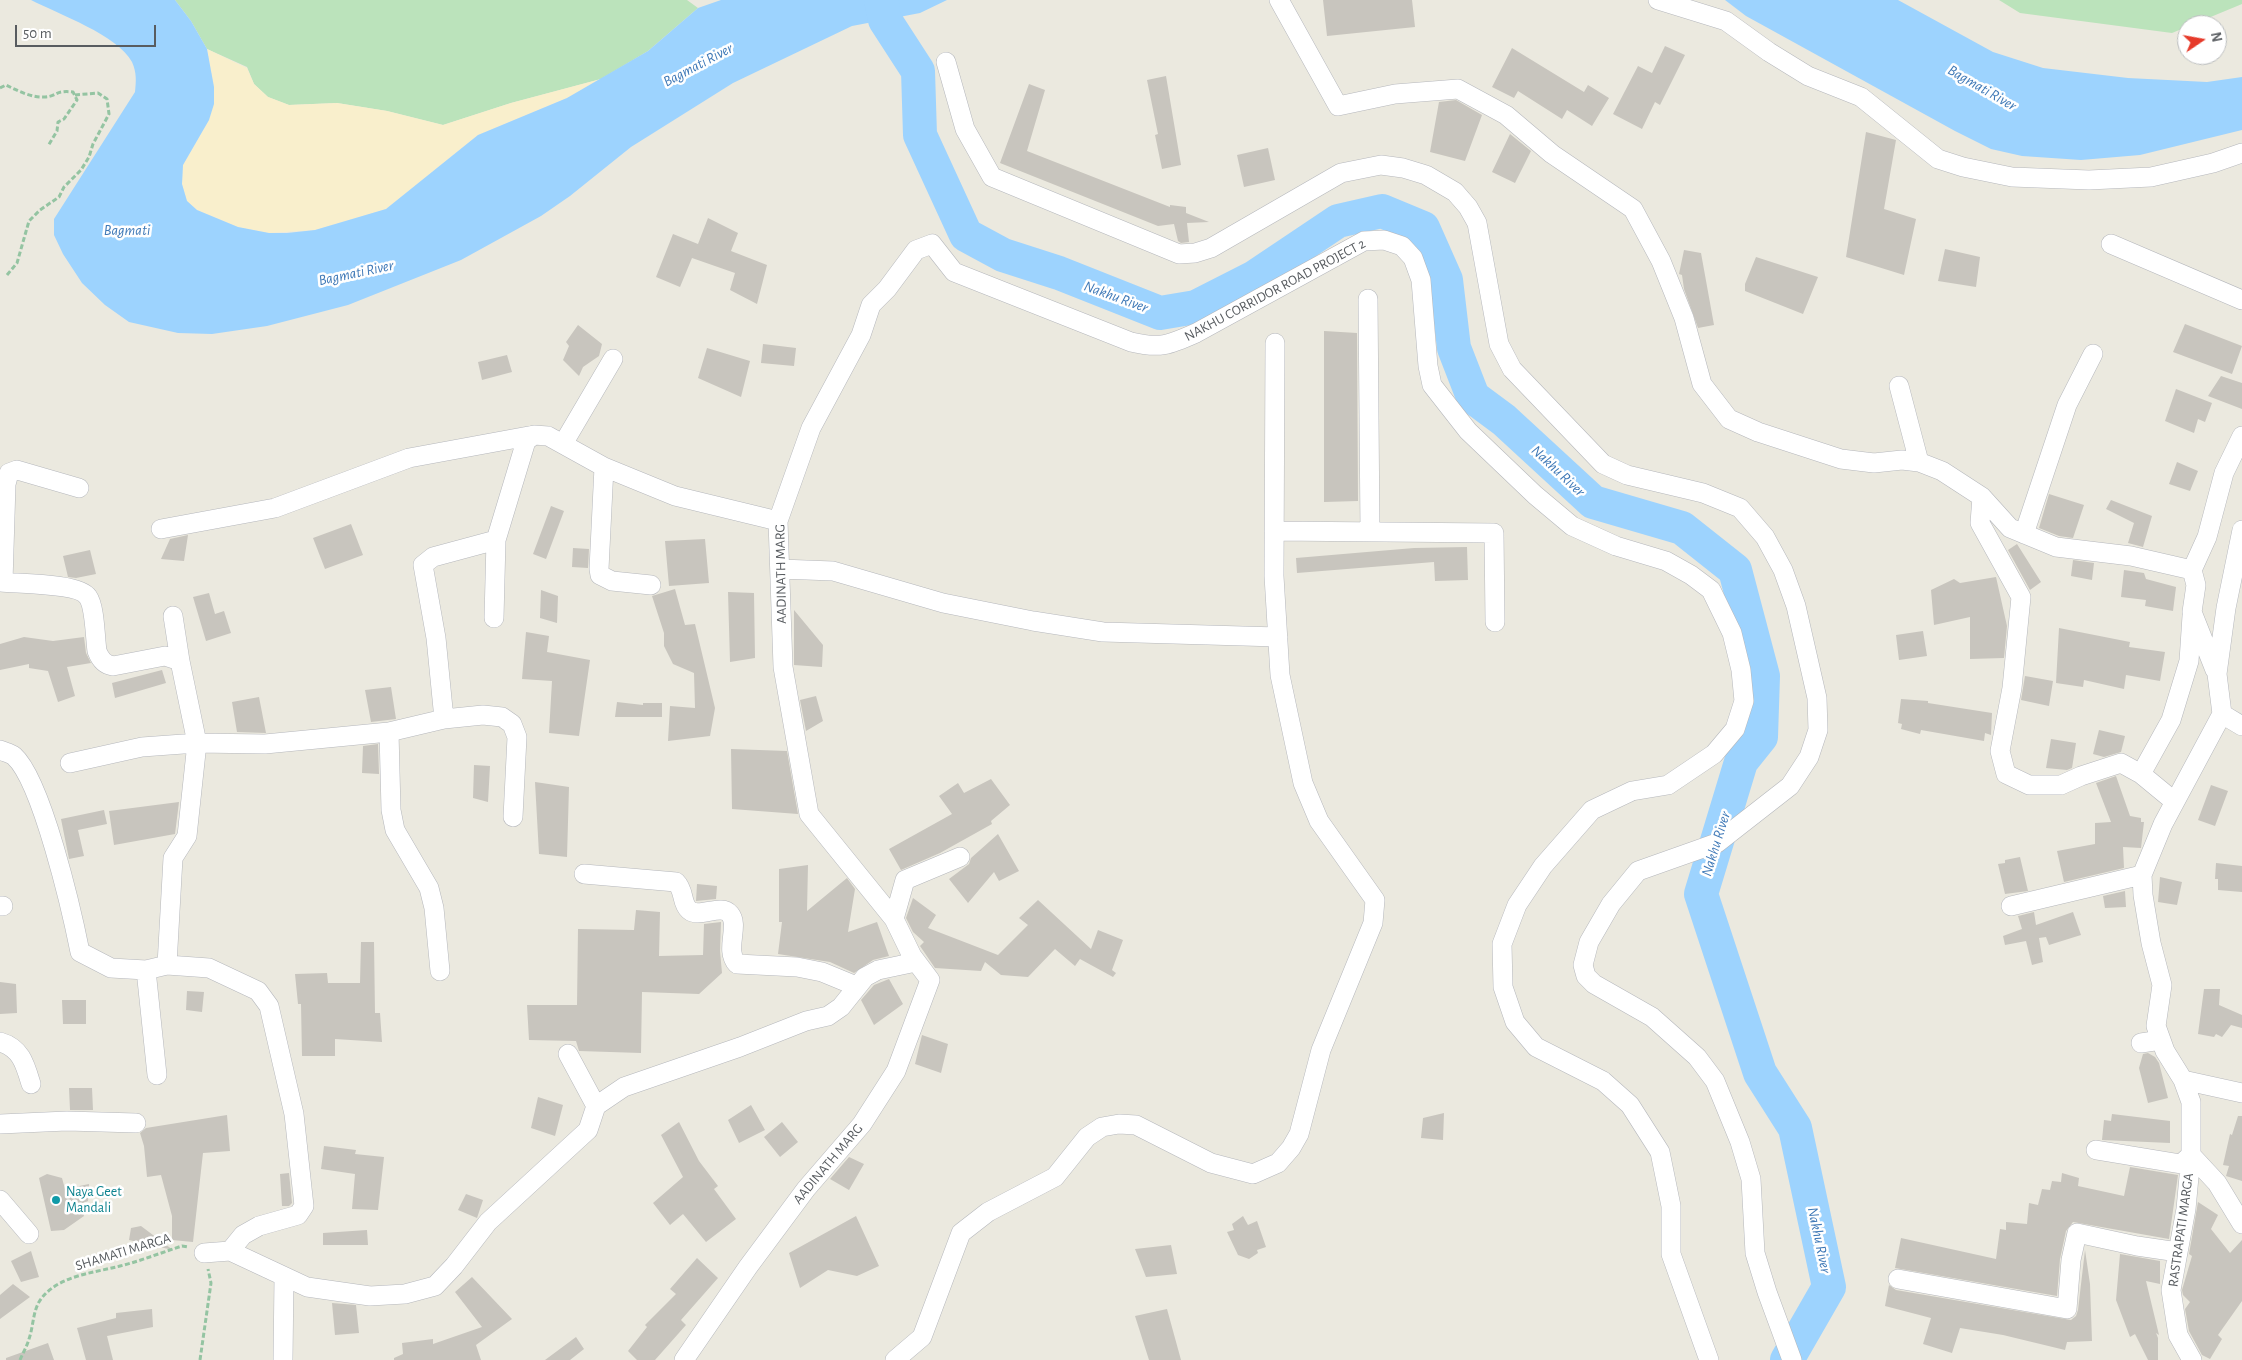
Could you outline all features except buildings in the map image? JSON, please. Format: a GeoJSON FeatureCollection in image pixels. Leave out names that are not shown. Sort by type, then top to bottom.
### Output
{"type":"FeatureCollection","features":[{"type":"Feature","properties":{"kind":"street"},"geometry":{"type":"LineString","coordinates":[[1279,0],[1338,106],[1395,94],[1458,89],[1506,115],[1552,154],[1632,209],[1668,277],[1684,318],[1702,384],[1729,419],[1758,432],[1841,458],[1874,464],[1902,460],[1919,462],[1942,471],[1982,497],[2010,528],[2056,548],[2131,556],[2192,570]]}},
{"type":"Feature","properties":{"kind":"street"},"geometry":{"type":"LineString","coordinates":[[1658,0],[1726,20],[1769,52],[1808,76],[1861,97],[1938,159],[1963,167],[2012,177],[2089,180],[2151,177],[2213,163],[2242,153]]}},
{"type":"Feature","properties":{"kind":"street"},"geometry":{"type":"LineString","coordinates":[[946,62],[965,129],[992,177],[1179,254],[1195,253],[1211,248],[1341,173],[1381,164],[1426,175],[1455,192],[1468,207],[1477,223],[1499,344],[1512,369],[1603,464],[1627,475],[1702,493],[1740,508],[1766,537],[1783,570],[1796,606],[1817,698],[1818,730],[1809,757],[1790,786],[1716,843],[1638,871],[1611,904],[1589,942],[1583,965],[1586,976],[1594,984],[1652,1017],[1697,1056],[1715,1081],[1740,1142],[1751,1179],[1756,1253],[1767,1292],[1792,1360]]}},
{"type":"Feature","properties":{"kind":"street","name":"NAKHU CORRIDOR ROAD PROJECT 2"},"geometry":{"type":"LineString","coordinates":[[932,244],[954,272],[1131,342],[1150,347],[1170,344],[1196,333],[1364,241],[1384,240],[1402,246],[1413,258],[1421,280],[1428,366],[1432,385],[1468,431],[1535,495],[1572,526],[1616,546],[1666,561],[1691,575],[1710,590],[1732,633],[1741,670],[1744,701],[1735,729],[1714,754],[1668,786],[1632,792],[1592,810],[1544,866],[1517,905],[1502,944],[1503,987],[1515,1022],[1536,1047],[1603,1081],[1630,1105],[1660,1152],[1671,1206],[1671,1254],[1709,1360]]}},
{"type":"Feature","properties":{"kind":"street","name":"AADINATH MARG"},"geometry":{"type":"LineString","coordinates":[[684,1360],[748,1267],[806,1189],[862,1124],[896,1071],[930,980],[914,959],[894,919],[809,814],[783,667],[778,520],[811,428],[861,335],[871,305],[887,289],[916,250],[932,244]]}},
{"type":"Feature","properties":{"kind":"street"},"geometry":{"type":"LineString","coordinates":[[2111,244],[2242,300]]}},
{"type":"Feature","properties":{"kind":"street"},"geometry":{"type":"LineString","coordinates":[[1368,298],[1370,532]]}},
{"type":"Feature","properties":{"kind":"street"},"geometry":{"type":"LineString","coordinates":[[895,1360],[922,1337],[961,1233],[988,1212],[1055,1177],[1087,1137],[1102,1127],[1119,1124],[1136,1125],[1210,1163],[1253,1174],[1278,1163],[1291,1148],[1298,1134],[1321,1050],[1373,923],[1375,900],[1319,821],[1304,783],[1280,675],[1274,576],[1275,343]]}},
{"type":"Feature","properties":{"kind":"street"},"geometry":{"type":"LineString","coordinates":[[2024,534],[2066,405],[2093,354]]}},
{"type":"Feature","properties":{"kind":"street"},"geometry":{"type":"LineString","coordinates":[[563,444],[613,359]]}},
{"type":"Feature","properties":{"kind":"street"},"geometry":{"type":"LineString","coordinates":[[1900,386],[1919,462]]}},
{"type":"Feature","properties":{"kind":"street"},"geometry":{"type":"LineString","coordinates":[[161,529],[275,508],[409,458],[534,434],[548,436],[604,467],[675,496],[778,520]]}},
{"type":"Feature","properties":{"kind":"street"},"geometry":{"type":"LineString","coordinates":[[494,618],[496,540],[526,442],[534,434]]}},
{"type":"Feature","properties":{"kind":"street"},"geometry":{"type":"LineString","coordinates":[[2141,774],[2171,720],[2189,661],[2192,612],[2196,585],[2192,570],[2207,537],[2224,473],[2242,436]]}},
{"type":"Feature","properties":{"kind":"street"},"geometry":{"type":"LineString","coordinates":[[604,467],[600,575],[612,581],[651,585]]}},
{"type":"Feature","properties":{"kind":"street"},"geometry":{"type":"LineString","coordinates":[[79,488],[17,470],[9,473],[6,484],[2,582],[76,588],[87,596],[91,605],[97,651],[99,657],[107,665],[113,666],[165,656],[180,662]]}},
{"type":"Feature","properties":{"kind":"street"},"geometry":{"type":"LineString","coordinates":[[1982,497],[1980,523],[2021,598],[2012,688],[2000,751],[2006,774],[2029,785],[2061,786],[2081,776],[2121,763],[2141,774],[2176,802]]}},
{"type":"Feature","properties":{"kind":"street"},"geometry":{"type":"LineString","coordinates":[[2216,674],[2226,608],[2242,530]]}},
{"type":"Feature","properties":{"kind":"street"},"geometry":{"type":"LineString","coordinates":[[1274,531],[1494,533],[1495,622]]}},
{"type":"Feature","properties":{"kind":"street"},"geometry":{"type":"LineString","coordinates":[[444,719],[436,638],[423,565],[433,556],[496,540]]}},
{"type":"Feature","properties":{"kind":"street"},"geometry":{"type":"LineString","coordinates":[[780,569],[833,571],[943,602],[1033,621],[1103,632],[1278,637]]}},
{"type":"Feature","properties":{"kind":"street"},"geometry":{"type":"LineString","coordinates":[[2010,906],[2142,875],[2160,831],[2222,714],[2216,674],[2192,612]]}},
{"type":"Feature","properties":{"kind":"street"},"geometry":{"type":"LineString","coordinates":[[167,965],[173,858],[187,836],[197,743],[180,662],[174,616]]}},
{"type":"Feature","properties":{"kind":"street"},"geometry":{"type":"LineString","coordinates":[[2222,714],[2242,726]]}},
{"type":"Feature","properties":{"kind":"street"},"geometry":{"type":"LineString","coordinates":[[70,763],[142,747],[197,743],[265,744],[389,732],[444,719],[483,715],[502,717],[512,724],[517,737],[513,817]]}},
{"type":"Feature","properties":{"kind":"street"},"geometry":{"type":"LineString","coordinates":[[389,732],[391,810],[395,830],[429,888],[434,908],[440,971]]}},
{"type":"Feature","properties":{"kind":"street"},"geometry":{"type":"LineString","coordinates":[[0,750],[14,756],[26,772],[39,802],[73,912],[80,952],[111,968],[146,970],[167,965],[209,968],[258,991],[269,1006],[294,1114],[304,1206],[298,1215],[259,1226],[243,1235],[230,1251]]}},
{"type":"Feature","properties":{"kind":"street"},"geometry":{"type":"LineString","coordinates":[[894,919],[905,880],[960,856]]}},
{"type":"Feature","properties":{"kind":"street"},"geometry":{"type":"LineString","coordinates":[[584,874],[676,882],[682,888],[685,905],[688,910],[694,913],[725,911],[731,915],[733,921],[732,951],[733,959],[737,964],[797,967],[822,972],[856,986]]}},
{"type":"Feature","properties":{"kind":"street","name":"RASTRAPATI MARGA"},"geometry":{"type":"LineString","coordinates":[[2142,875],[2143,896],[2151,943],[2162,985],[2156,1026],[2165,1051],[2183,1080],[2191,1102],[2191,1155],[2171,1290],[2172,1308],[2178,1335],[2192,1360]]}},
{"type":"Feature","properties":{"kind":"street"},"geometry":{"type":"LineString","coordinates":[[204,1253],[230,1251],[307,1287],[370,1296],[405,1294],[434,1286],[454,1266],[488,1222],[588,1130],[596,1106],[624,1087],[740,1047],[806,1021],[828,1016],[841,1007],[865,977],[878,970],[914,959]]}},
{"type":"Feature","properties":{"kind":"street"},"geometry":{"type":"LineString","coordinates":[[146,970],[157,1075]]}},
{"type":"Feature","properties":{"kind":"street"},"geometry":{"type":"LineString","coordinates":[[2141,1043],[2161,1040]]}},
{"type":"Feature","properties":{"kind":"street"},"geometry":{"type":"LineString","coordinates":[[0,1042],[9,1045],[22,1056],[31,1084]]}},
{"type":"Feature","properties":{"kind":"street"},"geometry":{"type":"LineString","coordinates":[[568,1054],[596,1106]]}},
{"type":"Feature","properties":{"kind":"street"},"geometry":{"type":"LineString","coordinates":[[2183,1080],[2242,1093]]}},
{"type":"Feature","properties":{"kind":"street"},"geometry":{"type":"LineString","coordinates":[[0,1124],[67,1121],[136,1122]]}},
{"type":"Feature","properties":{"kind":"street"},"geometry":{"type":"LineString","coordinates":[[2096,1150],[2181,1164],[2191,1155],[2216,1183],[2242,1224]]}},
{"type":"Feature","properties":{"kind":"street"},"geometry":{"type":"LineString","coordinates":[[0,1200],[29,1234]]}},
{"type":"Feature","properties":{"kind":"street"},"geometry":{"type":"LineString","coordinates":[[1898,1279],[2067,1309],[2071,1260],[2077,1233],[2137,1246],[2178,1252]]}},
{"type":"Feature","properties":{"kind":"street"},"geometry":{"type":"LineString","coordinates":[[283,1360],[284,1277]]}},
{"type":"Feature","properties":{"kind":"path"},"geometry":{"type":"LineString","coordinates":[[0,88],[6,85],[32,96],[47,97],[60,90],[73,92],[77,100],[64,119],[58,122],[57,131],[48,146]]}},
{"type":"Feature","properties":{"kind":"path"},"geometry":{"type":"LineString","coordinates":[[7,275],[17,262],[29,221],[40,210],[59,197],[64,187],[82,170],[109,114],[107,99],[98,93],[74,95]]}},
{"type":"Feature","properties":{"kind":"path","name":"SHAMATI MARGA"},"geometry":{"type":"LineString","coordinates":[[20,1360],[29,1339],[38,1303],[46,1293],[62,1281],[72,1280],[93,1270],[116,1267],[182,1246],[204,1253]]}},
{"type":"Feature","properties":{"kind":"path"},"geometry":{"type":"LineString","coordinates":[[200,1360],[211,1283],[204,1253]]}},
{"type":"Feature","properties":{"kind":"green space"},"geometry":{"type":"Polygon","coordinates":[[[175,0],[687,0],[698,8],[648,51],[601,79],[511,103],[443,125],[387,111],[337,103],[289,105],[268,97],[254,84],[247,67],[207,49],[191,21],[175,0]]]}},
{"type":"Feature","properties":{"kind":"green space"},"geometry":{"type":"Polygon","coordinates":[[[1999,0],[2242,0],[2242,4],[2215,15],[2177,15],[2177,31],[2172,33],[2020,13],[1999,0]]]}},
{"type":"Feature","properties":{"kind":"sand"},"geometry":{"type":"Polygon","coordinates":[[[207,49],[247,68],[254,84],[268,97],[289,105],[337,103],[387,111],[443,125],[511,103],[601,79],[567,98],[478,135],[386,209],[315,230],[269,233],[238,227],[197,210],[187,201],[182,184],[183,165],[209,120],[214,87],[207,49]]]}},
{"type":"Feature","properties":{"kind":"water","name":"Bagmati"},"geometry":{"type":"Polygon","coordinates":[[[31,0],[175,0],[191,21],[207,49],[214,87],[214,104],[209,120],[183,165],[182,184],[187,201],[197,210],[238,227],[269,233],[287,233],[315,230],[386,209],[478,135],[567,98],[648,51],[698,8],[721,0],[947,0],[920,13],[852,26],[733,83],[631,147],[570,196],[541,216],[461,260],[348,305],[267,326],[212,334],[178,333],[129,322],[105,305],[82,283],[63,254],[54,235],[54,219],[135,92],[136,81],[132,62],[125,52],[114,43],[86,26],[31,0]]]}},
{"type":"Feature","properties":{"kind":"water","name":"Bagmati River"},"geometry":{"type":"Polygon","coordinates":[[[1725,0],[1898,0],[1993,52],[2043,68],[2128,78],[2207,82],[2242,77],[2242,130],[2140,155],[2081,160],[2022,156],[1991,149],[1746,16],[1725,0]]]}},
{"type":"Feature","properties":{"kind":"waterway","name":"Nakhu River"},"geometry":{"type":"LineString","coordinates":[[881,0],[885,20],[918,71],[920,135],[966,235],[1003,255],[1059,273],[1160,313],[1196,307],[1253,278],[1338,221],[1382,211],[1423,228],[1446,280],[1454,348],[1473,397],[1504,420],[1593,502],[1682,528],[1735,570],[1763,676],[1761,737],[1741,762],[1701,894],[1760,1073],[1795,1128],[1829,1287],[1787,1360]]}},
{"type":"Feature","properties":{"kind":"place","name":"Naya Geet Mandali"},"geometry":{"type":"Point","coordinates":[56,1200]}}]}
